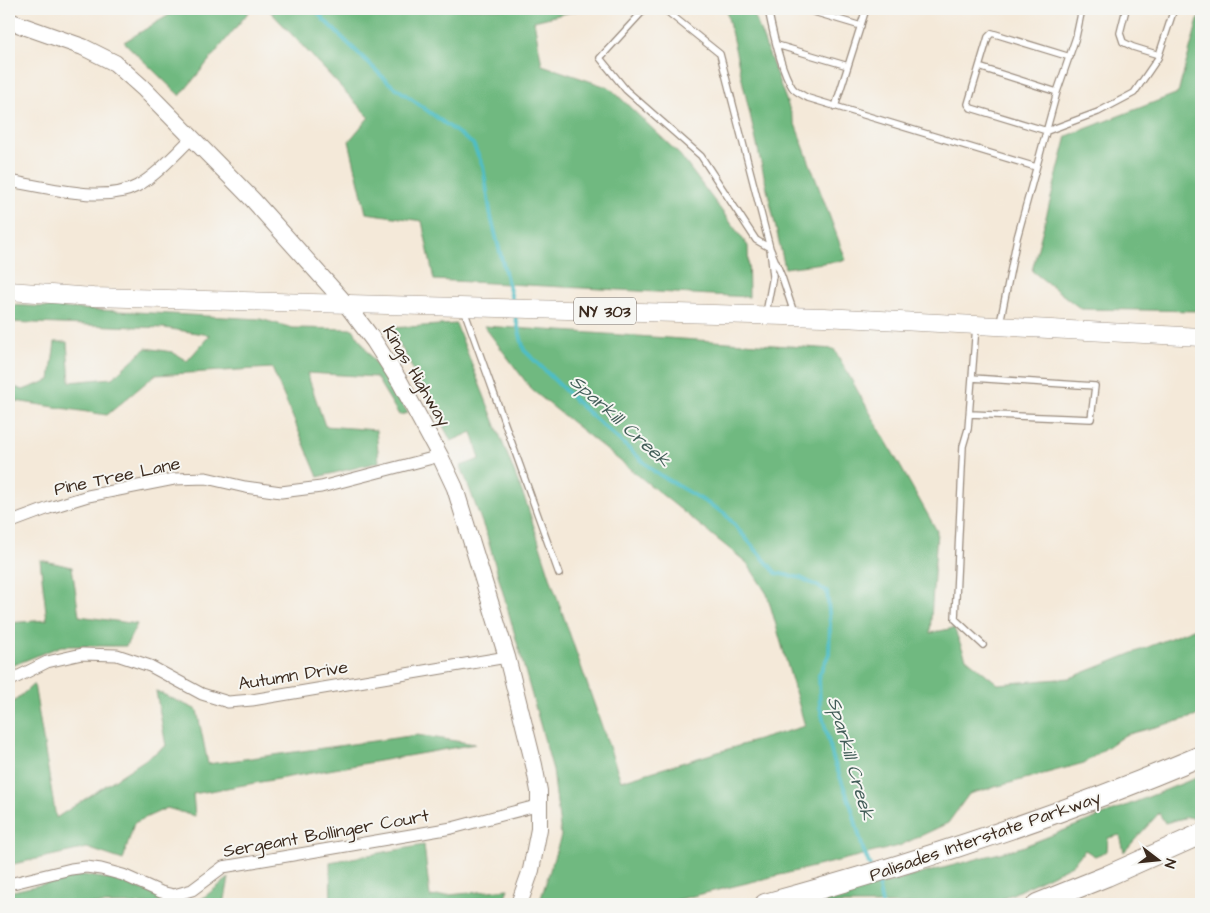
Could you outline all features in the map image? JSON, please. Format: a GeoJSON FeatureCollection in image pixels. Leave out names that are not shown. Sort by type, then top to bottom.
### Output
{"type":"FeatureCollection","features":[{"type":"Feature","properties":{"kind":"highway"},"geometry":{"type":"LineString","coordinates":[[1088,802],[1201,747]]}},
{"type":"Feature","properties":{"kind":"highway","name":"Palisades Interstate Parkway"},"geometry":{"type":"LineString","coordinates":[[765,904],[904,865],[996,835],[1088,802],[1201,756]]}},
{"type":"Feature","properties":{"kind":"highway"},"geometry":{"type":"LineString","coordinates":[[1038,904],[1201,835]]}},
{"type":"Feature","properties":{"kind":"main road","name":"NY 303"},"geometry":{"type":"LineString","coordinates":[[9,291],[93,297],[795,316],[1201,337]]}},
{"type":"Feature","properties":{"kind":"street","name":"Kings Highway"},"geometry":{"type":"LineString","coordinates":[[9,21],[83,46],[114,63],[143,88],[253,200],[346,304],[374,341],[400,382],[455,488],[507,657],[533,758],[540,806],[536,849],[522,897]]}},
{"type":"Feature","properties":{"kind":"street"},"geometry":{"type":"LineString","coordinates":[[9,181],[92,195],[114,194],[136,186],[157,171],[192,138]]}},
{"type":"Feature","properties":{"kind":"street","name":"Pine Tree Lane"},"geometry":{"type":"LineString","coordinates":[[9,524],[49,508],[88,496],[174,479],[206,478],[245,487],[281,492],[321,487],[440,456]]}},
{"type":"Feature","properties":{"kind":"street","name":"Autumn Drive"},"geometry":{"type":"LineString","coordinates":[[9,681],[46,662],[82,654],[117,655],[150,666],[202,694],[228,702],[252,700],[507,657]]}},
{"type":"Feature","properties":{"kind":"street","name":"Sergeant Bollinger Court"},"geometry":{"type":"LineString","coordinates":[[9,884],[86,867],[101,869],[123,876],[161,892],[174,895],[192,890],[223,867],[452,828],[540,806]]}},
{"type":"Feature","properties":{"kind":"lane"},"geometry":{"type":"LineString","coordinates":[[647,9],[600,58],[626,90],[701,156],[756,240],[770,248],[795,316]]}},
{"type":"Feature","properties":{"kind":"lane"},"geometry":{"type":"LineString","coordinates":[[664,9],[720,54],[770,248],[774,276],[766,315]]}},
{"type":"Feature","properties":{"kind":"lane"},"geometry":{"type":"LineString","coordinates":[[768,9],[777,46],[793,88],[808,98],[1036,168]]}},
{"type":"Feature","properties":{"kind":"lane"},"geometry":{"type":"LineString","coordinates":[[804,9],[861,26]]}},
{"type":"Feature","properties":{"kind":"lane"},"geometry":{"type":"LineString","coordinates":[[836,107],[866,9]]}},
{"type":"Feature","properties":{"kind":"lane"},"geometry":{"type":"LineString","coordinates":[[999,326],[1017,238],[1057,92],[1070,57],[1082,9]]}},
{"type":"Feature","properties":{"kind":"lane"},"geometry":{"type":"LineString","coordinates":[[1126,9],[1120,33],[1123,42],[1159,55]]}},
{"type":"Feature","properties":{"kind":"lane"},"geometry":{"type":"LineString","coordinates":[[1070,57],[992,33],[988,37],[968,104],[971,108],[1047,131],[1098,112],[1134,93],[1159,55],[1174,9]]}},
{"type":"Feature","properties":{"kind":"lane"},"geometry":{"type":"LineString","coordinates":[[777,46],[848,66]]}},
{"type":"Feature","properties":{"kind":"lane"},"geometry":{"type":"LineString","coordinates":[[979,67],[1057,92]]}},
{"type":"Feature","properties":{"kind":"lane"},"geometry":{"type":"LineString","coordinates":[[463,307],[559,574]]}},
{"type":"Feature","properties":{"kind":"lane"},"geometry":{"type":"LineString","coordinates":[[976,324],[970,414],[963,446],[955,619],[984,645]]}},
{"type":"Feature","properties":{"kind":"lane"},"geometry":{"type":"LineString","coordinates":[[970,414],[1092,419],[1095,386],[972,378]]}},
{"type":"Feature","properties":{"kind":"green space"},"geometry":{"type":"Polygon","coordinates":[[[179,9],[251,9],[180,96],[124,42],[179,9]]]}},
{"type":"Feature","properties":{"kind":"green space"},"geometry":{"type":"Polygon","coordinates":[[[268,9],[583,9],[534,21],[542,65],[610,88],[680,155],[748,246],[749,297],[434,280],[422,221],[366,213],[349,141],[369,117],[268,9]]]}},
{"type":"Feature","properties":{"kind":"green space"},"geometry":{"type":"Polygon","coordinates":[[[726,9],[752,9],[846,260],[785,268],[726,9]]]}},
{"type":"Feature","properties":{"kind":"green space"},"geometry":{"type":"Polygon","coordinates":[[[1201,9],[1201,311],[1081,309],[1032,271],[1067,136],[1178,93],[1201,9]]]}},
{"type":"Feature","properties":{"kind":"green space"},"geometry":{"type":"Polygon","coordinates":[[[9,305],[260,319],[293,328],[353,329],[408,413],[399,415],[376,377],[307,373],[325,426],[376,430],[379,462],[318,477],[272,368],[155,375],[107,415],[9,400],[9,385],[23,390],[50,380],[55,342],[67,342],[70,382],[112,378],[146,348],[172,352],[187,361],[210,335],[164,328],[9,322],[9,305]]]}},
{"type":"Feature","properties":{"kind":"green space"},"geometry":{"type":"Polygon","coordinates":[[[456,324],[527,505],[553,586],[621,781],[805,726],[767,594],[747,563],[532,390],[484,326],[834,349],[937,531],[930,633],[954,628],[966,658],[998,684],[1070,678],[1201,626],[1201,715],[1125,735],[1084,763],[969,794],[948,823],[899,846],[660,904],[539,904],[561,836],[553,770],[487,536],[461,466],[480,459],[472,432],[451,441],[391,328],[456,324]]]}},
{"type":"Feature","properties":{"kind":"green space"},"geometry":{"type":"Polygon","coordinates":[[[40,560],[72,567],[79,616],[137,624],[126,646],[61,646],[9,667],[9,623],[47,620],[40,560]]]}},
{"type":"Feature","properties":{"kind":"green space"},"geometry":{"type":"Polygon","coordinates":[[[34,684],[56,818],[166,746],[156,691],[197,710],[208,764],[417,735],[475,744],[193,794],[195,816],[167,808],[134,823],[123,860],[87,848],[9,865],[9,706],[34,684]]]}},
{"type":"Feature","properties":{"kind":"green space"},"geometry":{"type":"Polygon","coordinates":[[[1201,776],[1201,816],[1195,819],[1188,817],[1165,823],[1159,813],[1124,852],[1120,835],[1108,838],[1107,851],[1095,856],[1085,850],[1072,865],[992,904],[798,904],[887,883],[1022,847],[1201,776]]]}},
{"type":"Feature","properties":{"kind":"green space"},"geometry":{"type":"Polygon","coordinates":[[[424,845],[430,897],[508,889],[502,904],[331,904],[330,862],[424,845]]]}},
{"type":"Feature","properties":{"kind":"green space"},"geometry":{"type":"Polygon","coordinates":[[[83,875],[122,881],[177,904],[9,904],[9,892],[83,875]]]}},
{"type":"Feature","properties":{"kind":"green space"},"geometry":{"type":"Polygon","coordinates":[[[229,878],[224,904],[195,904],[229,878]]]}},
{"type":"Feature","properties":{"kind":"waterway","name":"Sparkill Creek"},"geometry":{"type":"LineString","coordinates":[[316,9],[323,19],[388,82],[473,144],[483,166],[491,217],[513,303]]}},
{"type":"Feature","properties":{"kind":"waterway","name":"Sparkill Creek"},"geometry":{"type":"LineString","coordinates":[[515,315],[524,350],[581,406],[655,472],[724,513],[776,573],[801,578],[827,591],[830,624],[829,654],[819,675],[820,707],[833,758],[870,866]]}},
{"type":"Feature","properties":{"kind":"waterway","name":"Sparkill Creek"},"geometry":{"type":"LineString","coordinates":[[876,880],[882,904]]}}]}
